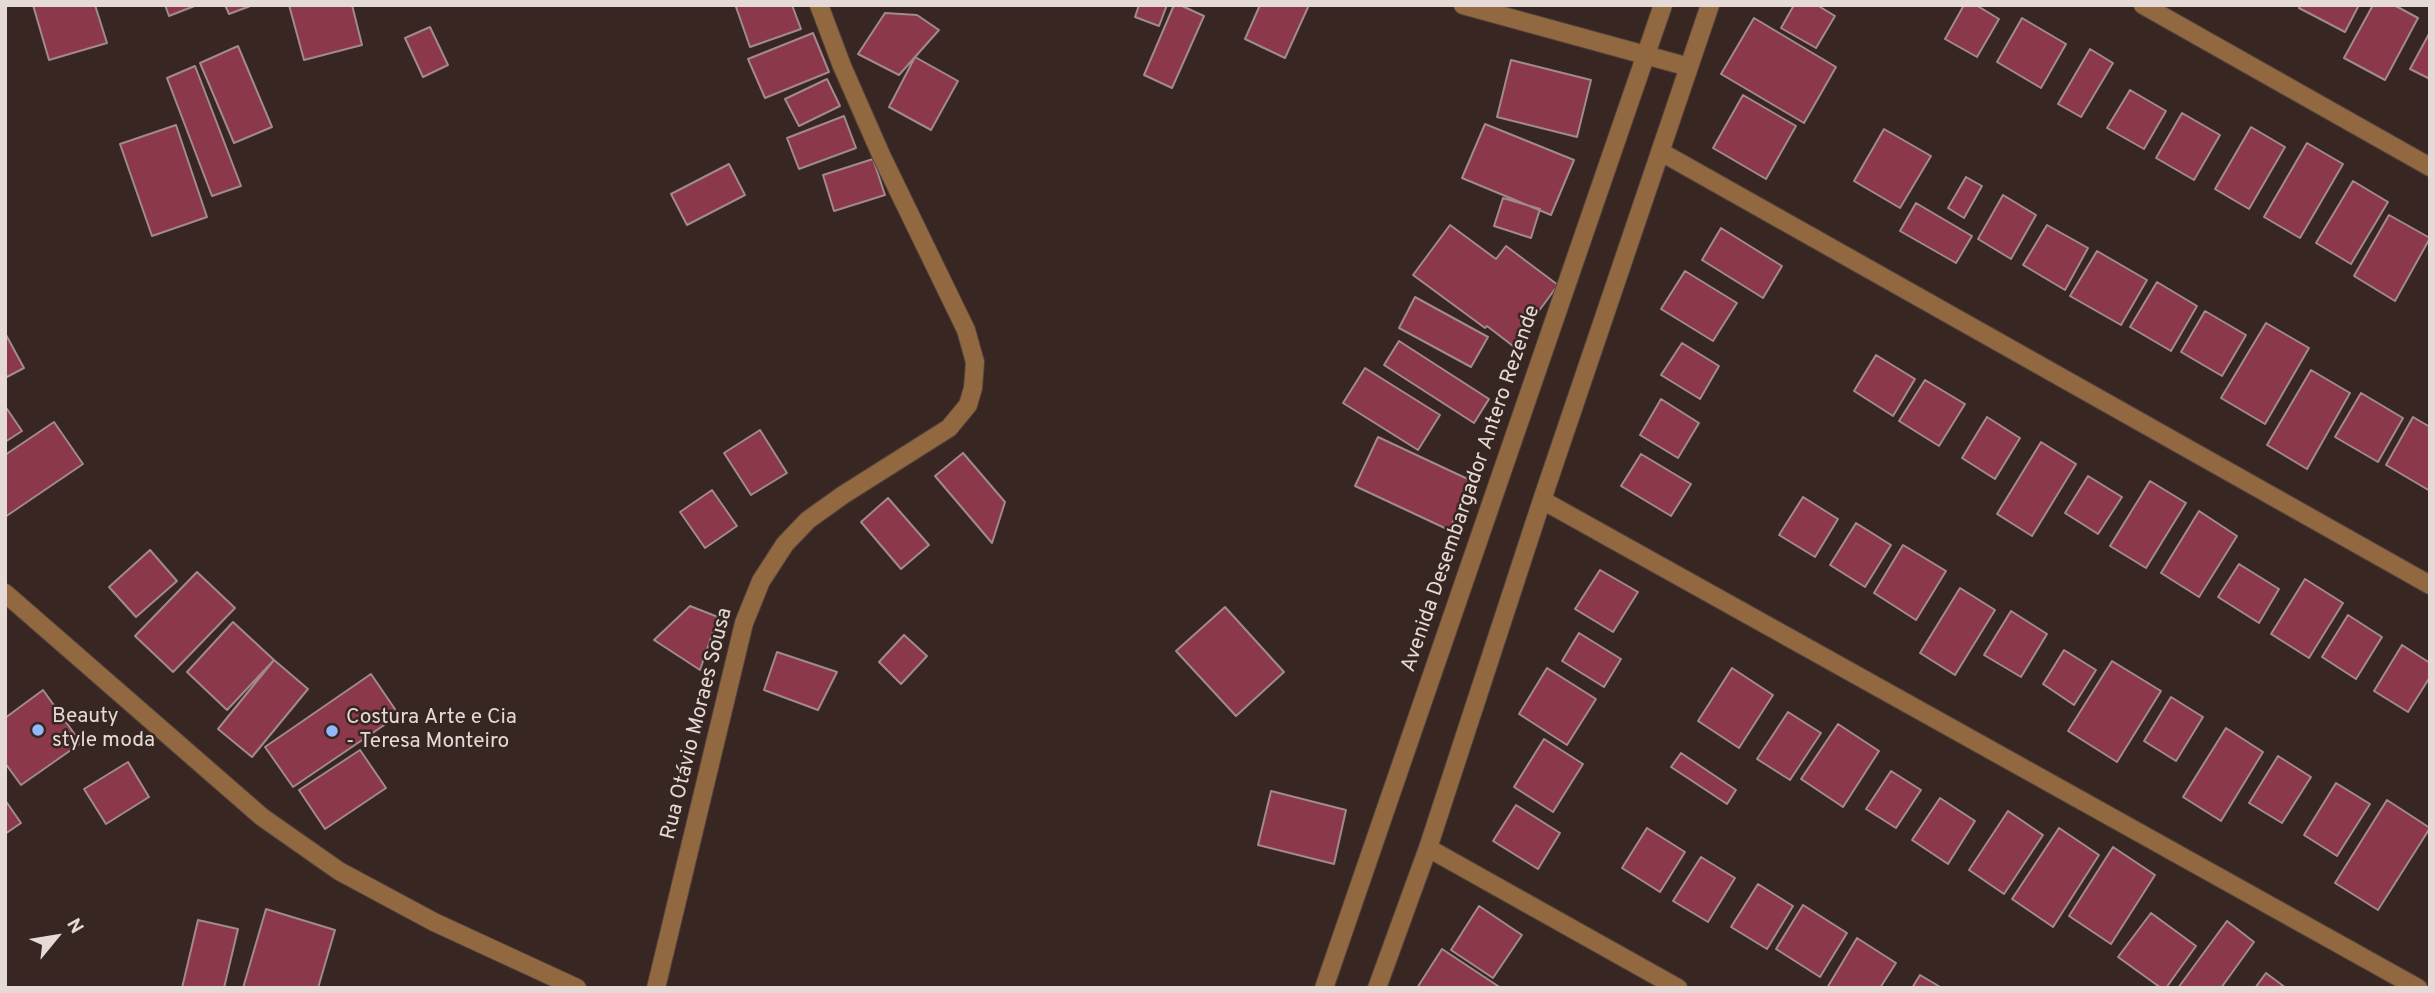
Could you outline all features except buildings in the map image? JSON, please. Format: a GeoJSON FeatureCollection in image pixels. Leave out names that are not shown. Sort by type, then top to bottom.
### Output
{"type":"FeatureCollection","features":[{"type":"Feature","properties":{"kind":"street","name":"Rua Otávio Moraes Sousa"},"geometry":{"type":"LineString","coordinates":[[656,988],[744,623],[761,581],[785,544],[808,520],[949,428],[968,405],[973,388],[975,362],[965,330],[877,146],[819,5]]}},
{"type":"Feature","properties":{"kind":"street"},"geometry":{"type":"LineString","coordinates":[[1463,5],[1689,67]]}},
{"type":"Feature","properties":{"kind":"street","name":"Avenida Desembargador Antero Rezende"},"geometry":{"type":"LineString","coordinates":[[1324,988],[1663,5]]}},
{"type":"Feature","properties":{"kind":"street"},"geometry":{"type":"LineString","coordinates":[[1377,988],[1428,848],[1542,500],[1710,5]]}},
{"type":"Feature","properties":{"kind":"street"},"geometry":{"type":"LineString","coordinates":[[2143,5],[2430,167]]}},
{"type":"Feature","properties":{"kind":"street"},"geometry":{"type":"LineString","coordinates":[[1661,152],[2430,584]]}},
{"type":"Feature","properties":{"kind":"street"},"geometry":{"type":"LineString","coordinates":[[1542,500],[2418,988]]}},
{"type":"Feature","properties":{"kind":"street"},"geometry":{"type":"LineString","coordinates":[[5,593],[262,817],[340,871],[469,939],[577,988]]}},
{"type":"Feature","properties":{"kind":"street"},"geometry":{"type":"LineString","coordinates":[[1428,848],[1678,988]]}},
{"type":"Feature","properties":{"kind":"place","name":"Beauty style moda"},"geometry":{"type":"Point","coordinates":[38,730]}},
{"type":"Feature","properties":{"kind":"place","name":"Costura Arte e Cia - Teresa Monteiro"},"geometry":{"type":"Point","coordinates":[332,731]}}]}
